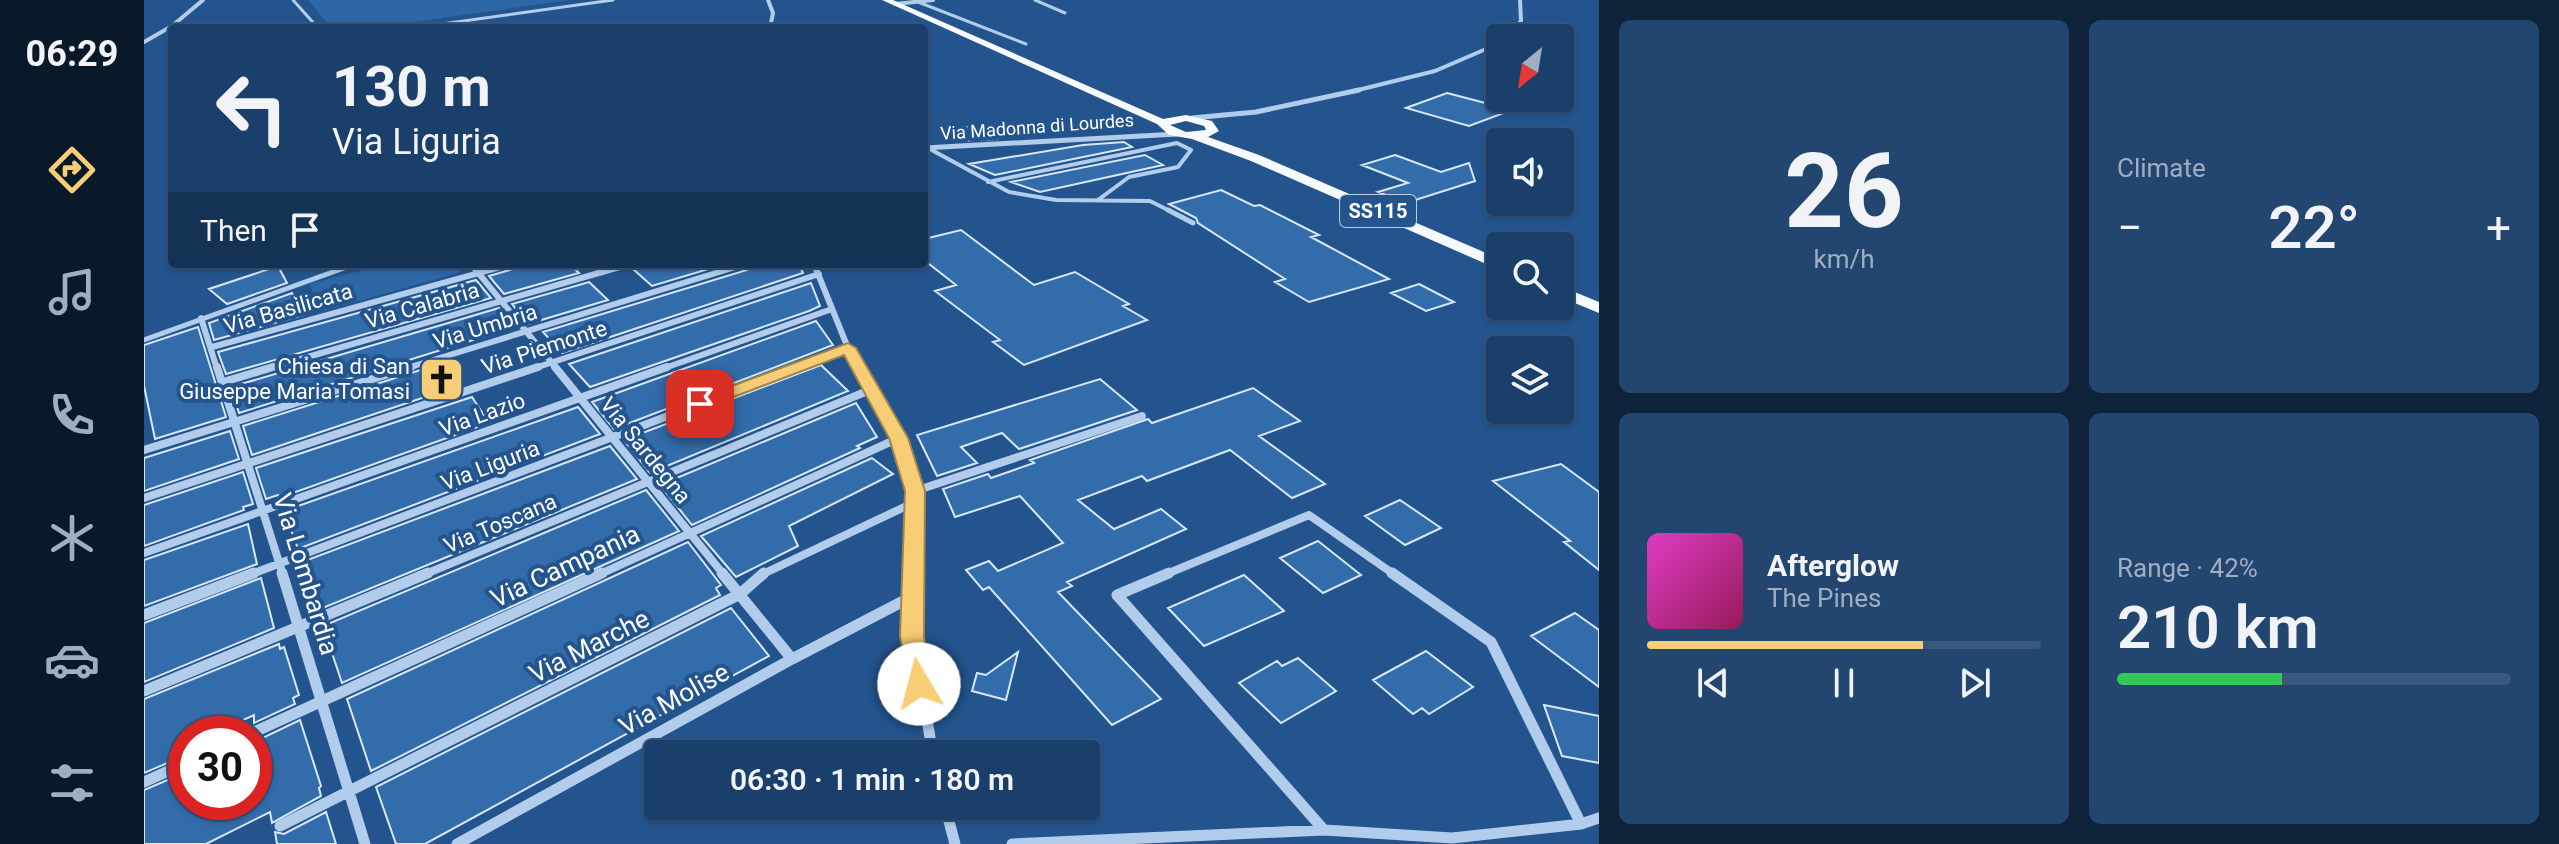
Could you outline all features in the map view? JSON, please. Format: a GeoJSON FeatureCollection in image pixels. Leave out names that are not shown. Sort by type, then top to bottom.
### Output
{"type":"FeatureCollection","features":[{"type":"Feature","properties":{"kind":"main road","name":"SS115"},"geometry":{"type":"LineString","coordinates":[[891,2],[1027,62],[1159,128],[1194,136],[1255,158],[1486,259]]}},
{"type":"Feature","properties":{"kind":"main road","name":"SS115"},"geometry":{"type":"LineString","coordinates":[[1027,62],[1093,82],[1183,118],[1208,123],[1255,158]]}},
{"type":"Feature","properties":{"kind":"main road"},"geometry":{"type":"LineString","coordinates":[[1159,128],[1183,118]]}},
{"type":"Feature","properties":{"kind":"main road","name":"SS115"},"geometry":{"type":"LineString","coordinates":[[1194,136],[1214,130]]}},
{"type":"Feature","properties":{"kind":"main road"},"geometry":{"type":"LineString","coordinates":[[1574,297],[1599,308]]}},
{"type":"Feature","properties":{"kind":"street"},"geometry":{"type":"LineString","coordinates":[[174,24],[203,0]]}},
{"type":"Feature","properties":{"kind":"street"},"geometry":{"type":"LineString","coordinates":[[768,0],[773,13],[771,24]]}},
{"type":"Feature","properties":{"kind":"street"},"geometry":{"type":"LineString","coordinates":[[891,2],[933,0]]}},
{"type":"Feature","properties":{"kind":"street"},"geometry":{"type":"LineString","coordinates":[[1519,24],[1520,0]]}},
{"type":"Feature","properties":{"kind":"street"},"geometry":{"type":"LineString","coordinates":[[144,42],[168,28]]}},
{"type":"Feature","properties":{"kind":"street"},"geometry":{"type":"LineString","coordinates":[[1183,118],[1231,117],[1388,83],[1486,51]]}},
{"type":"Feature","properties":{"kind":"street"},"geometry":{"type":"LineString","coordinates":[[1214,130],[1231,117]]}},
{"type":"Feature","properties":{"kind":"street","name":"Via Madonna di Lourdes"},"geometry":{"type":"LineString","coordinates":[[928,148],[1159,128]]}},
{"type":"Feature","properties":{"kind":"street","name":"Via Sardegna"},"geometry":{"type":"LineString","coordinates":[[474,268],[792,659]]}},
{"type":"Feature","properties":{"kind":"street","name":"Via Basilicata"},"geometry":{"type":"LineString","coordinates":[[212,347],[496,268]]}},
{"type":"Feature","properties":{"kind":"street","name":"Via Calabria"},"geometry":{"type":"LineString","coordinates":[[223,382],[616,268]]}},
{"type":"Feature","properties":{"kind":"street","name":"Via Umbria"},"geometry":{"type":"LineString","coordinates":[[144,450],[732,268]]}},
{"type":"Feature","properties":{"kind":"street"},"geometry":{"type":"LineString","coordinates":[[816,269],[848,348],[899,438],[915,496],[912,636],[931,740]]}},
{"type":"Feature","properties":{"kind":"street","name":"Via Piemonte"},"geometry":{"type":"LineString","coordinates":[[144,498],[552,363],[816,269]]}},
{"type":"Feature","properties":{"kind":"street","name":"Via Lazio"},"geometry":{"type":"LineString","coordinates":[[144,553],[832,309]]}},
{"type":"Feature","properties":{"kind":"street","name":"Via Lombardia"},"geometry":{"type":"LineString","coordinates":[[201,318],[300,626],[365,844]]}},
{"type":"Feature","properties":{"kind":"street","name":"Via Liguria"},"geometry":{"type":"LineString","coordinates":[[144,615],[848,348]]}},
{"type":"Feature","properties":{"kind":"street","name":"Via Toscana"},"geometry":{"type":"LineString","coordinates":[[144,691],[870,390]]}},
{"type":"Feature","properties":{"kind":"street","name":"Via Marche"},"geometry":{"type":"LineString","coordinates":[[280,826],[740,594],[762,574],[915,496],[1142,416]]}},
{"type":"Feature","properties":{"kind":"street","name":"Via Campania"},"geometry":{"type":"LineString","coordinates":[[272,724],[899,438]]}},
{"type":"Feature","properties":{"kind":"street"},"geometry":{"type":"LineString","coordinates":[[1324,830],[1117,595],[1309,515],[1491,642],[1581,824]]}},
{"type":"Feature","properties":{"kind":"street","name":"Via Molise"},"geometry":{"type":"LineString","coordinates":[[457,844],[792,659],[913,596]]}},
{"type":"Feature","properties":{"kind":"street"},"geometry":{"type":"LineString","coordinates":[[144,782],[168,771]]}},
{"type":"Feature","properties":{"kind":"street"},"geometry":{"type":"LineString","coordinates":[[1012,844],[1324,830],[1452,841],[1581,824],[1599,818]]}},
{"type":"Feature","properties":{"kind":"street"},"geometry":{"type":"LineString","coordinates":[[949,820],[955,844]]}},
{"type":"Feature","properties":{"kind":"lane"},"geometry":{"type":"LineString","coordinates":[[293,0],[314,24]]}},
{"type":"Feature","properties":{"kind":"lane"},"geometry":{"type":"LineString","coordinates":[[442,24],[613,0]]}},
{"type":"Feature","properties":{"kind":"lane"},"geometry":{"type":"LineString","coordinates":[[1035,0],[1065,13]]}},
{"type":"Feature","properties":{"kind":"lane"},"geometry":{"type":"LineString","coordinates":[[918,2],[1026,44]]}},
{"type":"Feature","properties":{"kind":"lane"},"geometry":{"type":"LineString","coordinates":[[988,182],[1177,143],[1191,150],[1178,167],[1129,177],[1098,200]]}},
{"type":"Feature","properties":{"kind":"lane"},"geometry":{"type":"LineString","coordinates":[[928,149],[1009,192],[1030,197],[1150,201],[1193,223]]}},
{"type":"Feature","properties":{"kind":"lane"},"geometry":{"type":"LineString","coordinates":[[144,340],[344,268]]}},
{"type":"Feature","properties":{"kind":"shaded area"},"geometry":{"type":"Polygon","coordinates":[[[308,0],[570,0],[399,24],[328,24],[308,0]]]}},
{"type":"Feature","properties":{"kind":"shaded area"},"geometry":{"type":"Polygon","coordinates":[[[371,268],[458,268],[461,272],[323,311],[309,284],[371,268]]]}},
{"type":"Feature","properties":{"kind":"building"},"geometry":{"type":"Polygon","coordinates":[[[1447,93],[1486,103],[1486,112],[1507,112],[1469,126],[1406,108],[1447,93]]]}},
{"type":"Feature","properties":{"kind":"building"},"geometry":{"type":"Polygon","coordinates":[[[1023,122],[1024,128],[996,139],[957,141],[947,129],[1023,122]]]}},
{"type":"Feature","properties":{"kind":"building"},"geometry":{"type":"Polygon","coordinates":[[[1124,142],[1132,147],[995,175],[969,164],[1083,145],[1124,142]]]}},
{"type":"Feature","properties":{"kind":"building"},"geometry":{"type":"Polygon","coordinates":[[[1145,155],[1163,165],[1040,192],[1011,182],[1145,155]]]}},
{"type":"Feature","properties":{"kind":"building"},"geometry":{"type":"Polygon","coordinates":[[[1395,155],[1441,172],[1469,163],[1475,181],[1406,203],[1378,192],[1408,183],[1362,165],[1395,155]]]}},
{"type":"Feature","properties":{"kind":"building"},"geometry":{"type":"Polygon","coordinates":[[[1221,190],[1254,206],[1260,205],[1319,235],[1311,237],[1389,279],[1309,302],[1275,282],[1285,279],[1198,223],[1196,218],[1169,204],[1221,190]]]}},
{"type":"Feature","properties":{"kind":"building"},"geometry":{"type":"Polygon","coordinates":[[[961,230],[1034,285],[1075,272],[1129,304],[1123,306],[1147,320],[1024,365],[993,342],[1000,340],[935,291],[956,285],[928,263],[928,238],[961,230]]]}},
{"type":"Feature","properties":{"kind":"building"},"geometry":{"type":"Polygon","coordinates":[[[272,268],[279,268],[287,283],[227,304],[209,289],[272,268]]]}},
{"type":"Feature","properties":{"kind":"building"},"geometry":{"type":"Polygon","coordinates":[[[574,268],[579,273],[504,294],[489,276],[513,269],[574,268]]]}},
{"type":"Feature","properties":{"kind":"building"},"geometry":{"type":"Polygon","coordinates":[[[634,268],[712,268],[652,286],[634,268]]]}},
{"type":"Feature","properties":{"kind":"building"},"geometry":{"type":"Polygon","coordinates":[[[801,268],[803,273],[562,353],[543,332],[747,270],[801,268]]]}},
{"type":"Feature","properties":{"kind":"building"},"geometry":{"type":"Polygon","coordinates":[[[476,280],[491,298],[226,374],[218,352],[476,280]]]}},
{"type":"Feature","properties":{"kind":"building"},"geometry":{"type":"Polygon","coordinates":[[[589,282],[608,300],[528,324],[512,304],[589,282]]]}},
{"type":"Feature","properties":{"kind":"building"},"geometry":{"type":"Polygon","coordinates":[[[811,283],[820,306],[590,387],[569,364],[811,283]]]}},
{"type":"Feature","properties":{"kind":"building"},"geometry":{"type":"Polygon","coordinates":[[[1419,284],[1454,302],[1426,311],[1391,293],[1419,284]]]}},
{"type":"Feature","properties":{"kind":"building"},"geometry":{"type":"Polygon","coordinates":[[[292,293],[303,315],[214,340],[209,323],[292,293]]]}},
{"type":"Feature","properties":{"kind":"building"},"geometry":{"type":"Polygon","coordinates":[[[499,308],[515,327],[239,413],[231,387],[499,308]]]}},
{"type":"Feature","properties":{"kind":"building"},"geometry":{"type":"Polygon","coordinates":[[[816,321],[833,345],[614,429],[592,402],[816,321]]]}},
{"type":"Feature","properties":{"kind":"building"},"geometry":{"type":"Polygon","coordinates":[[[198,327],[226,417],[155,439],[144,386],[144,345],[198,327]]]}},
{"type":"Feature","properties":{"kind":"building"},"geometry":{"type":"Polygon","coordinates":[[[446,362],[461,385],[252,455],[243,426],[446,362]]]}},
{"type":"Feature","properties":{"kind":"building"},"geometry":{"type":"Polygon","coordinates":[[[821,365],[848,391],[650,473],[624,440],[821,365]]]}},
{"type":"Feature","properties":{"kind":"building"},"geometry":{"type":"Polygon","coordinates":[[[1100,379],[1137,410],[1019,449],[1002,433],[961,447],[977,463],[937,476],[917,435],[1100,379]]]}},
{"type":"Feature","properties":{"kind":"building"},"geometry":{"type":"Polygon","coordinates":[[[1253,388],[1300,421],[1259,436],[1325,484],[1292,498],[1230,450],[1147,481],[1142,476],[1078,500],[1114,529],[1161,509],[1186,529],[1067,582],[1072,586],[1058,592],[1161,699],[1112,725],[989,587],[983,590],[966,570],[989,561],[998,571],[1063,543],[1020,496],[955,517],[943,489],[988,474],[991,478],[1034,463],[1030,460],[1148,419],[1152,423],[1253,388]]]}},
{"type":"Feature","properties":{"kind":"building"},"geometry":{"type":"Polygon","coordinates":[[[472,397],[489,423],[279,498],[278,495],[266,499],[256,468],[472,397]]]}},
{"type":"Feature","properties":{"kind":"building"},"geometry":{"type":"Polygon","coordinates":[[[856,403],[877,437],[857,446],[860,448],[692,525],[660,485],[856,403]]]}},
{"type":"Feature","properties":{"kind":"building"},"geometry":{"type":"Polygon","coordinates":[[[578,407],[600,434],[298,549],[284,511],[578,407]]]}},
{"type":"Feature","properties":{"kind":"building"},"geometry":{"type":"Polygon","coordinates":[[[230,431],[239,459],[144,491],[144,458],[230,431]]]}},
{"type":"Feature","properties":{"kind":"building"},"geometry":{"type":"Polygon","coordinates":[[[610,446],[637,479],[318,610],[302,562],[610,446]]]}},
{"type":"Feature","properties":{"kind":"building"},"geometry":{"type":"Polygon","coordinates":[[[872,458],[893,474],[789,526],[798,546],[736,577],[701,536],[872,458]]]}},
{"type":"Feature","properties":{"kind":"building"},"geometry":{"type":"Polygon","coordinates":[[[1561,464],[1599,492],[1599,570],[1564,542],[1570,541],[1493,481],[1561,464]]]}},
{"type":"Feature","properties":{"kind":"building"},"geometry":{"type":"Polygon","coordinates":[[[243,472],[253,504],[144,546],[144,505],[243,472]]]}},
{"type":"Feature","properties":{"kind":"building"},"geometry":{"type":"Polygon","coordinates":[[[646,490],[679,531],[342,683],[323,626],[646,490]]]}},
{"type":"Feature","properties":{"kind":"building"},"geometry":{"type":"Polygon","coordinates":[[[1400,500],[1441,528],[1405,545],[1365,516],[1400,500]]]}},
{"type":"Feature","properties":{"kind":"building"},"geometry":{"type":"Polygon","coordinates":[[[248,524],[257,564],[144,606],[144,560],[248,524]]]}},
{"type":"Feature","properties":{"kind":"building"},"geometry":{"type":"Polygon","coordinates":[[[1318,541],[1361,575],[1323,593],[1280,558],[1318,541]]]}},
{"type":"Feature","properties":{"kind":"building"},"geometry":{"type":"Polygon","coordinates":[[[688,542],[721,585],[716,588],[720,595],[371,771],[347,699],[688,542]]]}},
{"type":"Feature","properties":{"kind":"building"},"geometry":{"type":"Polygon","coordinates":[[[1244,575],[1284,611],[1204,646],[1168,608],[1244,575]]]}},
{"type":"Feature","properties":{"kind":"building"},"geometry":{"type":"Polygon","coordinates":[[[261,578],[274,628],[144,682],[144,623],[261,578]]]}},
{"type":"Feature","properties":{"kind":"building"},"geometry":{"type":"Polygon","coordinates":[[[731,608],[769,656],[425,844],[396,844],[376,787],[731,608]]]}},
{"type":"Feature","properties":{"kind":"building"},"geometry":{"type":"Polygon","coordinates":[[[1575,613],[1599,630],[1599,687],[1531,636],[1575,613]]]}},
{"type":"Feature","properties":{"kind":"building"},"geometry":{"type":"Polygon","coordinates":[[[279,644],[280,649],[284,647],[299,695],[293,698],[295,704],[269,716],[168,716],[168,763],[144,773],[144,699],[279,644]]]}},
{"type":"Feature","properties":{"kind":"building"},"geometry":{"type":"Polygon","coordinates":[[[1426,651],[1473,687],[1429,714],[1422,708],[1413,714],[1373,680],[1426,651]]]}},
{"type":"Feature","properties":{"kind":"building"},"geometry":{"type":"Polygon","coordinates":[[[1018,652],[1006,700],[972,691],[977,673],[986,675],[1018,652]]]}},
{"type":"Feature","properties":{"kind":"building"},"geometry":{"type":"Polygon","coordinates":[[[1298,658],[1336,691],[1281,723],[1239,683],[1277,661],[1282,666],[1298,658]]]}},
{"type":"Feature","properties":{"kind":"building"},"geometry":{"type":"Polygon","coordinates":[[[1544,705],[1599,716],[1599,763],[1562,756],[1544,705]]]}},
{"type":"Feature","properties":{"kind":"building"},"geometry":{"type":"Polygon","coordinates":[[[300,720],[321,786],[321,796],[272,823],[271,820],[272,733],[300,720]]]}},
{"type":"Feature","properties":{"kind":"building"},"geometry":{"type":"Polygon","coordinates":[[[168,780],[168,820],[254,820],[206,844],[144,844],[144,790],[168,780]]]}},
{"type":"Feature","properties":{"kind":"building"},"geometry":{"type":"Polygon","coordinates":[[[326,812],[336,844],[277,844],[275,832],[284,834],[326,812]]]}},
{"type":"Feature","properties":{"kind":"place","name":"Chiesa di San Giuseppe Maria Tomasi"},"geometry":{"type":"Point","coordinates":[441,379]}},
{"type":"Feature","properties":{"kind":"route"},"geometry":{"type":"LineString","coordinates":[[700,404],[848,348],[899,438],[915,491],[912,636],[919,684]]}}]}
